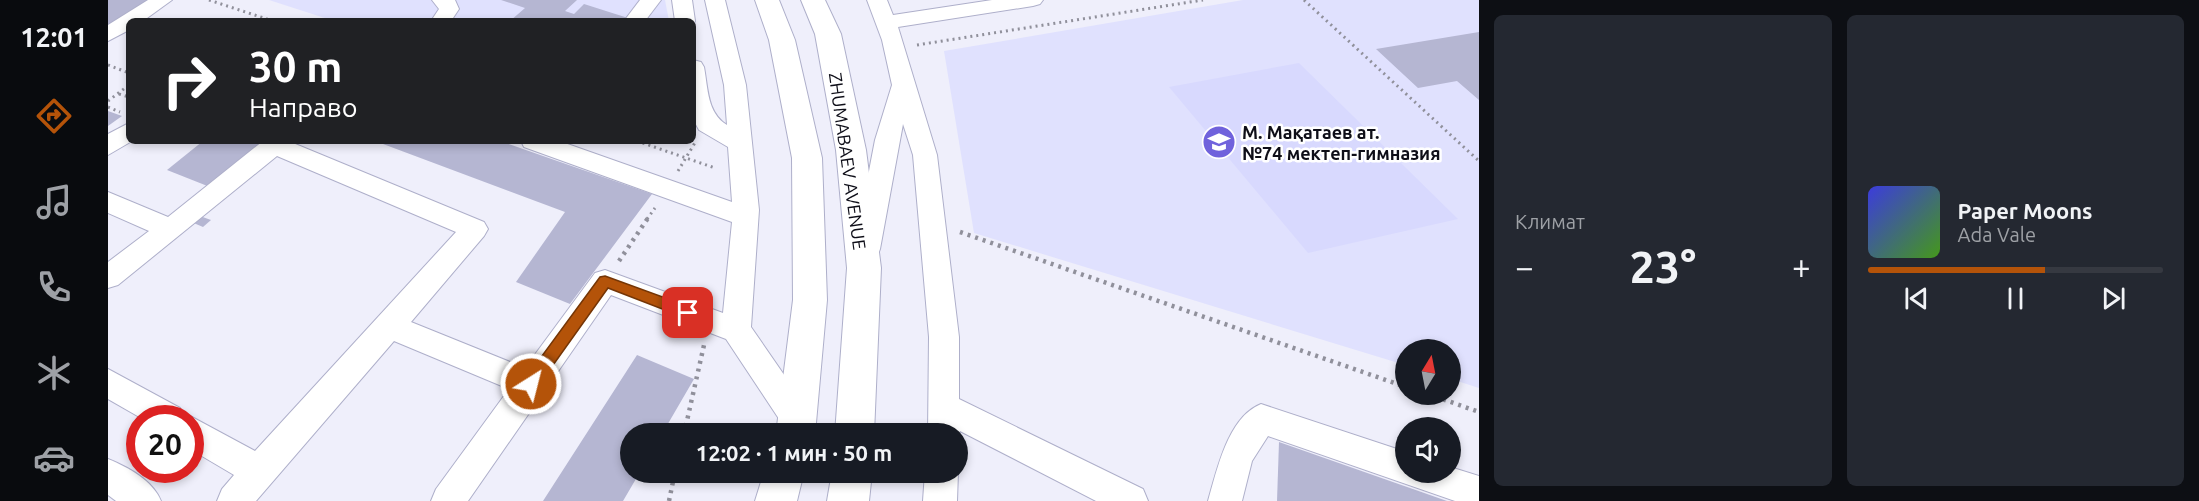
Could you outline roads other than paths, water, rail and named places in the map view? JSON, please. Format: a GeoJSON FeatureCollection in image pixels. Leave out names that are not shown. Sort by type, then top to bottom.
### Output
{"type":"FeatureCollection","features":[{"type":"Feature","properties":{"kind":"main road"},"geometry":{"type":"LineString","coordinates":[[767,0],[782,40],[807,158],[810,300],[797,423]]}},
{"type":"Feature","properties":{"kind":"main road","name":"ZHUMABAEV AVENUE"},"geometry":{"type":"LineString","coordinates":[[813,0],[828,34],[849,139],[864,268],[855,423]]}},
{"type":"Feature","properties":{"kind":"main road"},"geometry":{"type":"LineString","coordinates":[[776,501],[781,483]]}},
{"type":"Feature","properties":{"kind":"main road"},"geometry":{"type":"LineString","coordinates":[[848,501],[850,483]]}},
{"type":"Feature","properties":{"kind":"street"},"geometry":{"type":"LineString","coordinates":[[133,18],[162,0]]}},
{"type":"Feature","properties":{"kind":"street"},"geometry":{"type":"LineString","coordinates":[[442,0],[448,4],[443,18]]}},
{"type":"Feature","properties":{"kind":"street"},"geometry":{"type":"LineString","coordinates":[[636,18],[651,0]]}},
{"type":"Feature","properties":{"kind":"street"},"geometry":{"type":"LineString","coordinates":[[682,0],[685,18]]}},
{"type":"Feature","properties":{"kind":"street"},"geometry":{"type":"LineString","coordinates":[[715,0],[735,85],[746,217],[736,330],[794,423]]}},
{"type":"Feature","properties":{"kind":"street"},"geometry":{"type":"LineString","coordinates":[[1033,0],[882,11],[925,155],[944,337],[945,420],[1131,501]]}},
{"type":"Feature","properties":{"kind":"street"},"geometry":{"type":"LineString","coordinates":[[108,34],[126,23]]}},
{"type":"Feature","properties":{"kind":"street"},"geometry":{"type":"LineString","coordinates":[[696,85],[700,109],[708,124],[740,143]]}},
{"type":"Feature","properties":{"kind":"street"},"geometry":{"type":"LineString","coordinates":[[864,268],[887,140],[903,85]]}},
{"type":"Feature","properties":{"kind":"street"},"geometry":{"type":"LineString","coordinates":[[108,146],[126,133]]}},
{"type":"Feature","properties":{"kind":"street"},"geometry":{"type":"LineString","coordinates":[[541,144],[746,217]]}},
{"type":"Feature","properties":{"kind":"street"},"geometry":{"type":"LineString","coordinates":[[108,277],[274,145],[475,229],[234,501]]}},
{"type":"Feature","properties":{"kind":"street"},"geometry":{"type":"LineString","coordinates":[[108,202],[171,229]]}},
{"type":"Feature","properties":{"kind":"street"},"geometry":{"type":"LineString","coordinates":[[448,501],[605,281],[736,330]]}},
{"type":"Feature","properties":{"kind":"street"},"geometry":{"type":"LineString","coordinates":[[389,326],[531,384]]}},
{"type":"Feature","properties":{"kind":"street"},"geometry":{"type":"LineString","coordinates":[[108,383],[146,405]]}},
{"type":"Feature","properties":{"kind":"street"},"geometry":{"type":"LineString","coordinates":[[1225,501],[1237,455],[1261,419],[1395,464]]}},
{"type":"Feature","properties":{"kind":"street"},"geometry":{"type":"LineString","coordinates":[[204,439],[259,471]]}},
{"type":"Feature","properties":{"kind":"street"},"geometry":{"type":"LineString","coordinates":[[108,475],[144,501]]}},
{"type":"Feature","properties":{"kind":"street"},"geometry":{"type":"LineString","coordinates":[[940,501],[941,483]]}},
{"type":"Feature","properties":{"kind":"street"},"geometry":{"type":"LineString","coordinates":[[1450,483],[1479,493]]}},
{"type":"Feature","properties":{"kind":"place","name":"М. Мақатаев ат. №74 мектеп-гимназия"},"geometry":{"type":"Point","coordinates":[1219,142]}}]}
